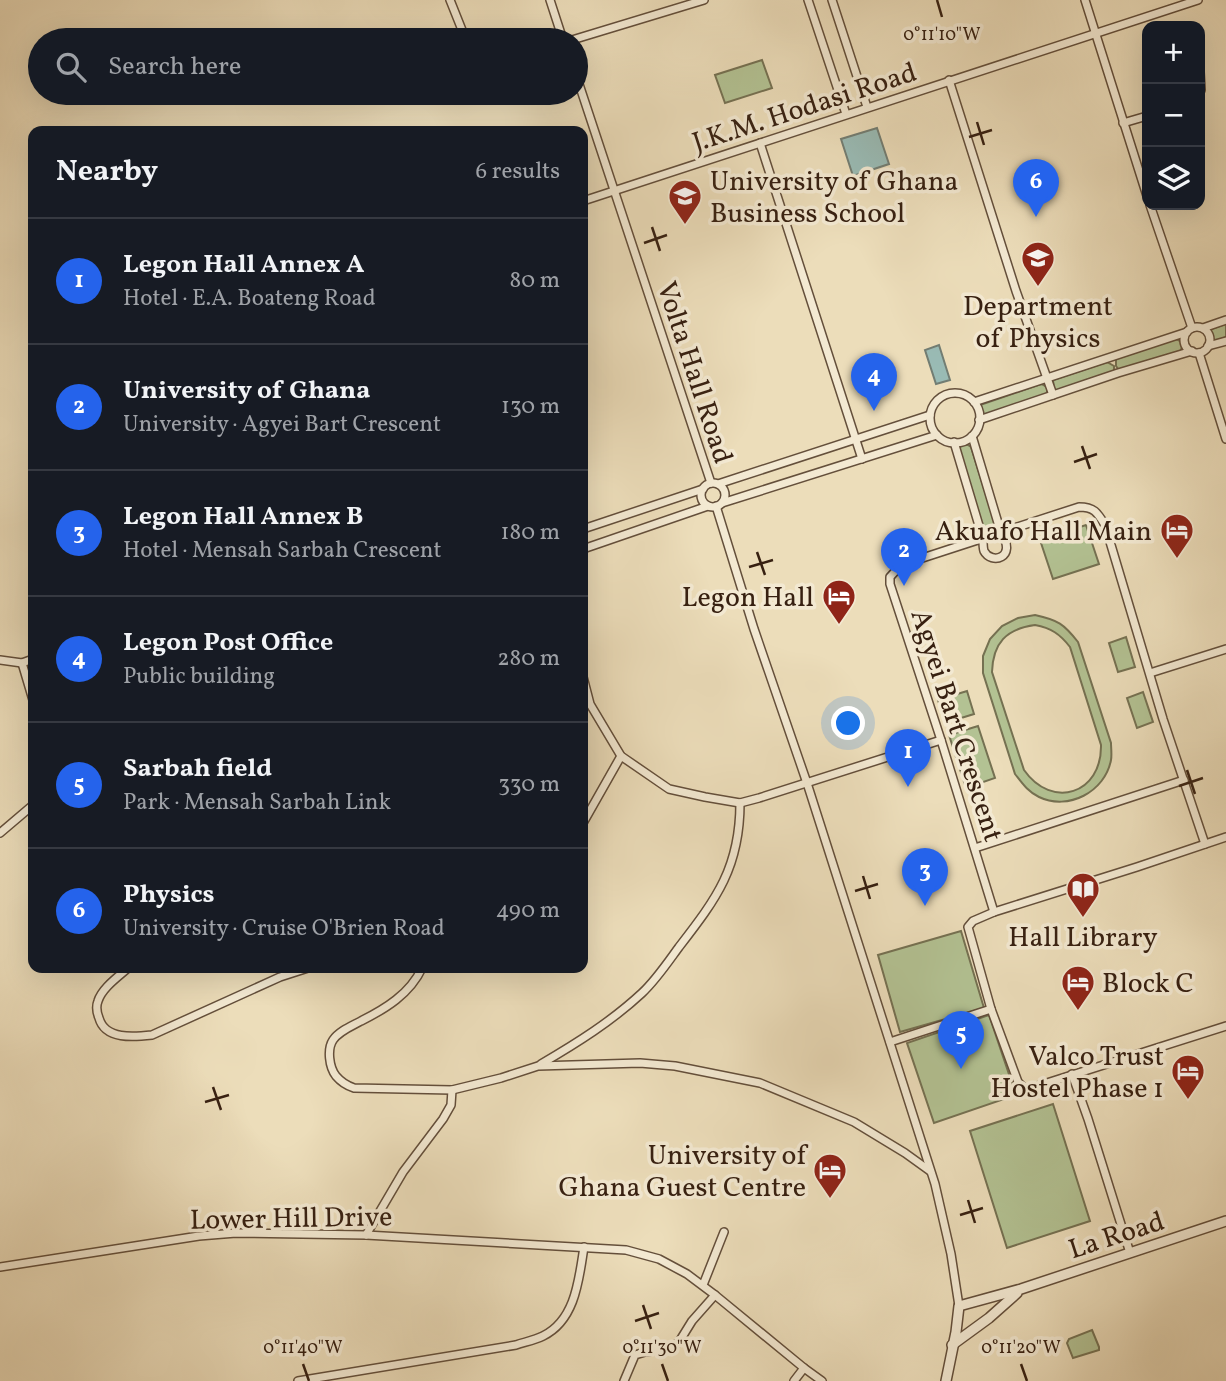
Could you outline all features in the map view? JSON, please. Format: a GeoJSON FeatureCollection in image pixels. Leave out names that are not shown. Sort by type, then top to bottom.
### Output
{"type":"FeatureCollection","features":[{"type":"Feature","properties":{"kind":"street"},"geometry":{"type":"LineString","coordinates":[[450,0],[461,28]]}},
{"type":"Feature","properties":{"kind":"street"},"geometry":{"type":"LineString","coordinates":[[550,0],[559,28]]}},
{"type":"Feature","properties":{"kind":"street"},"geometry":{"type":"LineString","coordinates":[[588,35],[704,0]]}},
{"type":"Feature","properties":{"kind":"street"},"geometry":{"type":"LineString","coordinates":[[808,0],[846,114]]}},
{"type":"Feature","properties":{"kind":"street"},"geometry":{"type":"LineString","coordinates":[[832,0],[867,107]]}},
{"type":"Feature","properties":{"kind":"street"},"geometry":{"type":"LineString","coordinates":[[1085,0],[1142,181]]}},
{"type":"Feature","properties":{"kind":"street","name":"J.K.M. Hodasi Road"},"geometry":{"type":"LineString","coordinates":[[588,199],[1198,0]]}},
{"type":"Feature","properties":{"kind":"street"},"geometry":{"type":"LineString","coordinates":[[949,80],[1016,291],[1053,395]]}},
{"type":"Feature","properties":{"kind":"street","name":"Volta Hall Road"},"geometry":{"type":"LineString","coordinates":[[586,105],[714,483]]}},
{"type":"Feature","properties":{"kind":"street"},"geometry":{"type":"LineString","coordinates":[[1123,123],[1142,117]]}},
{"type":"Feature","properties":{"kind":"street"},"geometry":{"type":"LineString","coordinates":[[760,143],[862,459]]}},
{"type":"Feature","properties":{"kind":"street"},"geometry":{"type":"LineString","coordinates":[[1152,210],[1189,330]]}},
{"type":"Feature","properties":{"kind":"street"},"geometry":{"type":"LineString","coordinates":[[974,402],[1226,320]]}},
{"type":"Feature","properties":{"kind":"street"},"geometry":{"type":"LineString","coordinates":[[1203,328],[1210,338],[1208,346]]}},
{"type":"Feature","properties":{"kind":"street"},"geometry":{"type":"LineString","coordinates":[[1189,330],[1185,336],[1186,345],[1196,352],[1226,439]]}},
{"type":"Feature","properties":{"kind":"street"},"geometry":{"type":"LineString","coordinates":[[979,420],[1118,373],[1226,341]]}},
{"type":"Feature","properties":{"kind":"street"},"geometry":{"type":"LineString","coordinates":[[954,393],[962,394],[974,402],[979,420],[972,436],[954,442],[937,435],[931,426],[930,415],[933,404],[939,398],[954,393]]}},
{"type":"Feature","properties":{"kind":"street"},"geometry":{"type":"LineString","coordinates":[[588,527],[714,483],[930,415]]}},
{"type":"Feature","properties":{"kind":"street"},"geometry":{"type":"LineString","coordinates":[[588,547],[937,435]]}},
{"type":"Feature","properties":{"kind":"street"},"geometry":{"type":"LineString","coordinates":[[954,442],[984,550],[993,558],[1001,557],[1007,547],[972,436]]}},
{"type":"Feature","properties":{"kind":"street"},"geometry":{"type":"LineString","coordinates":[[714,483],[725,492],[725,498],[715,505]]}},
{"type":"Feature","properties":{"kind":"street"},"geometry":{"type":"LineString","coordinates":[[703,489],[703,500],[715,505],[931,1172],[951,1254],[959,1306],[946,1381]]}},
{"type":"Feature","properties":{"kind":"street","name":"Agyei Bart Crescent"},"geometry":{"type":"LineString","coordinates":[[994,912],[890,583],[890,577],[901,565],[1079,508],[1089,507],[1098,514],[1105,525],[1163,719],[1205,844]]}},
{"type":"Feature","properties":{"kind":"street"},"geometry":{"type":"LineString","coordinates":[[1150,673],[1226,649]]}},
{"type":"Feature","properties":{"kind":"street"},"geometry":{"type":"LineString","coordinates":[[0,660],[22,663],[28,661]]}},
{"type":"Feature","properties":{"kind":"street"},"geometry":{"type":"LineString","coordinates":[[22,663],[28,683]]}},
{"type":"Feature","properties":{"kind":"street"},"geometry":{"type":"LineString","coordinates":[[588,706],[621,756],[669,789],[740,803],[941,740]]}},
{"type":"Feature","properties":{"kind":"street"},"geometry":{"type":"LineString","coordinates":[[588,814],[621,756]]}},
{"type":"Feature","properties":{"kind":"street"},"geometry":{"type":"LineString","coordinates":[[975,848],[1184,780]]}},
{"type":"Feature","properties":{"kind":"street"},"geometry":{"type":"LineString","coordinates":[[419,973],[400,997],[333,1040],[330,1064],[336,1076],[346,1085],[354,1088],[452,1090],[538,1066],[596,1031],[644,992],[688,935],[721,889],[737,843],[740,803]]}},
{"type":"Feature","properties":{"kind":"street"},"geometry":{"type":"LineString","coordinates":[[0,833],[28,809]]}},
{"type":"Feature","properties":{"kind":"street"},"geometry":{"type":"LineString","coordinates":[[1226,836],[994,912],[973,921],[968,930],[991,1009],[1020,1086],[1028,1089],[1226,1026]]}},
{"type":"Feature","properties":{"kind":"street"},"geometry":{"type":"LineString","coordinates":[[123,973],[98,1001],[97,1012],[100,1024],[108,1031],[132,1037],[152,1035],[290,973]]}},
{"type":"Feature","properties":{"kind":"street"},"geometry":{"type":"LineString","coordinates":[[890,1042],[991,1009]]}},
{"type":"Feature","properties":{"kind":"street"},"geometry":{"type":"LineString","coordinates":[[538,1066],[639,1063],[675,1066],[760,1083],[854,1122],[931,1172]]}},
{"type":"Feature","properties":{"kind":"street"},"geometry":{"type":"LineString","coordinates":[[1072,1074],[1130,1253]]}},
{"type":"Feature","properties":{"kind":"street"},"geometry":{"type":"LineString","coordinates":[[366,1235],[403,1172],[443,1119],[451,1105],[452,1090]]}},
{"type":"Feature","properties":{"kind":"street","name":"La Road"},"geometry":{"type":"LineString","coordinates":[[959,1306],[1021,1289],[1226,1221]]}},
{"type":"Feature","properties":{"kind":"street"},"geometry":{"type":"LineString","coordinates":[[703,1285],[724,1232]]}},
{"type":"Feature","properties":{"kind":"street","name":"Lower Hill Drive"},"geometry":{"type":"LineString","coordinates":[[0,1267],[199,1236],[236,1233],[366,1235],[626,1250],[672,1265],[703,1285],[822,1381]]}},
{"type":"Feature","properties":{"kind":"street"},"geometry":{"type":"LineString","coordinates":[[298,1381],[516,1345],[544,1336],[562,1321],[569,1310],[578,1284],[584,1247]]}},
{"type":"Feature","properties":{"kind":"street","name":"La Road"},"geometry":{"type":"LineString","coordinates":[[952,1345],[989,1318],[1021,1289]]}},
{"type":"Feature","properties":{"kind":"street"},"geometry":{"type":"LineString","coordinates":[[624,1381],[635,1355],[671,1348],[679,1342],[692,1321],[715,1295]]}},
{"type":"Feature","properties":{"kind":"street"},"geometry":{"type":"LineString","coordinates":[[794,1381],[803,1368]]}},
{"type":"Feature","properties":{"kind":"green space"},"geometry":{"type":"Polygon","coordinates":[[[762,60],[772,88],[725,103],[715,75],[762,60]]]}},
{"type":"Feature","properties":{"kind":"green space"},"geometry":{"type":"Polygon","coordinates":[[[1226,324],[1226,337],[1216,341],[1213,339],[1210,335],[1211,329],[1226,324]]]}},
{"type":"Feature","properties":{"kind":"green space"},"geometry":{"type":"Polygon","coordinates":[[[1176,339],[1182,344],[1180,351],[1119,370],[1116,366],[1116,359],[1176,339]]]}},
{"type":"Feature","properties":{"kind":"green space"},"geometry":{"type":"Polygon","coordinates":[[[1107,362],[1114,366],[1111,374],[1056,391],[1054,389],[1053,380],[1107,362]]]}},
{"type":"Feature","properties":{"kind":"green space"},"geometry":{"type":"Polygon","coordinates":[[[1041,384],[1047,388],[1045,396],[983,415],[980,412],[980,405],[1041,384]]]}},
{"type":"Feature","properties":{"kind":"green space"},"geometry":{"type":"Polygon","coordinates":[[[963,444],[971,447],[997,530],[993,535],[984,534],[959,451],[963,444]]]}},
{"type":"Feature","properties":{"kind":"green space"},"geometry":{"type":"Polygon","coordinates":[[[1086,525],[1099,564],[1053,579],[1040,540],[1086,525]]]}},
{"type":"Feature","properties":{"kind":"green space"},"geometry":{"type":"Polygon","coordinates":[[[1035,615],[1055,621],[1078,642],[1111,743],[1111,760],[1101,781],[1084,796],[1073,800],[1050,801],[1039,797],[1028,790],[1015,774],[983,673],[983,656],[990,639],[1002,626],[1018,618],[1035,615]],[[1035,625],[1016,630],[1003,639],[995,653],[992,672],[1024,770],[1035,782],[1048,790],[1061,793],[1073,791],[1084,785],[1093,775],[1099,762],[1101,745],[1070,647],[1055,632],[1035,625]]]}},
{"type":"Feature","properties":{"kind":"green space"},"geometry":{"type":"Polygon","coordinates":[[[1126,637],[1135,667],[1118,672],[1109,643],[1126,637]]]}},
{"type":"Feature","properties":{"kind":"green space"},"geometry":{"type":"Polygon","coordinates":[[[967,691],[974,714],[945,723],[938,700],[967,691]]]}},
{"type":"Feature","properties":{"kind":"green space"},"geometry":{"type":"Polygon","coordinates":[[[1143,692],[1153,722],[1137,728],[1127,698],[1143,692]]]}},
{"type":"Feature","properties":{"kind":"green space"},"geometry":{"type":"Polygon","coordinates":[[[978,726],[995,778],[966,788],[949,735],[978,726]]]}},
{"type":"Feature","properties":{"kind":"green space"},"geometry":{"type":"Polygon","coordinates":[[[961,931],[984,1008],[900,1032],[878,955],[961,931]]]}},
{"type":"Feature","properties":{"kind":"green space"},"geometry":{"type":"Polygon","coordinates":[[[989,1015],[1016,1095],[934,1123],[907,1043],[989,1015]]]}},
{"type":"Feature","properties":{"kind":"green space"},"geometry":{"type":"Polygon","coordinates":[[[1053,1104],[1090,1221],[1007,1248],[970,1131],[1053,1104]]]}},
{"type":"Feature","properties":{"kind":"green space"},"geometry":{"type":"Polygon","coordinates":[[[1092,1330],[1099,1350],[1073,1358],[1067,1343],[1069,1339],[1092,1330]]]}},
{"type":"Feature","properties":{"kind":"water"},"geometry":{"type":"Polygon","coordinates":[[[877,128],[889,164],[853,176],[841,139],[877,128]]]}},
{"type":"Feature","properties":{"kind":"water"},"geometry":{"type":"Polygon","coordinates":[[[939,345],[950,380],[936,384],[925,350],[939,345]]]}},
{"type":"Feature","properties":{"kind":"place","name":"Physics"},"geometry":{"type":"Point","coordinates":[1036,217]}},
{"type":"Feature","properties":{"kind":"place","name":"University of Ghana Business School"},"geometry":{"type":"Point","coordinates":[685,226]}},
{"type":"Feature","properties":{"kind":"place","name":"Department of Physics"},"geometry":{"type":"Point","coordinates":[1038,288]}},
{"type":"Feature","properties":{"kind":"place","name":"Legon Post Office"},"geometry":{"type":"Point","coordinates":[874,411]}},
{"type":"Feature","properties":{"kind":"place","name":"Akuafo Hall Main"},"geometry":{"type":"Point","coordinates":[1177,560]}},
{"type":"Feature","properties":{"kind":"place","name":"University of Ghana"},"geometry":{"type":"Point","coordinates":[904,586]}},
{"type":"Feature","properties":{"kind":"place","name":"Legon Hall"},"geometry":{"type":"Point","coordinates":[839,626]}},
{"type":"Feature","properties":{"kind":"place","name":"Legon Hall Annex A"},"geometry":{"type":"Point","coordinates":[908,787]}},
{"type":"Feature","properties":{"kind":"place","name":"Legon Hall Annex B"},"geometry":{"type":"Point","coordinates":[925,906]}},
{"type":"Feature","properties":{"kind":"place","name":"Hall Library"},"geometry":{"type":"Point","coordinates":[1083,919]}},
{"type":"Feature","properties":{"kind":"place","name":"Block C"},"geometry":{"type":"Point","coordinates":[1078,1012]}},
{"type":"Feature","properties":{"kind":"place","name":"Sarbah field"},"geometry":{"type":"Point","coordinates":[961,1069]}},
{"type":"Feature","properties":{"kind":"place","name":"Valco Trust Hostel Phase 1"},"geometry":{"type":"Point","coordinates":[1188,1101]}},
{"type":"Feature","properties":{"kind":"place","name":"University of Ghana Guest Centre"},"geometry":{"type":"Point","coordinates":[830,1200]}}]}
